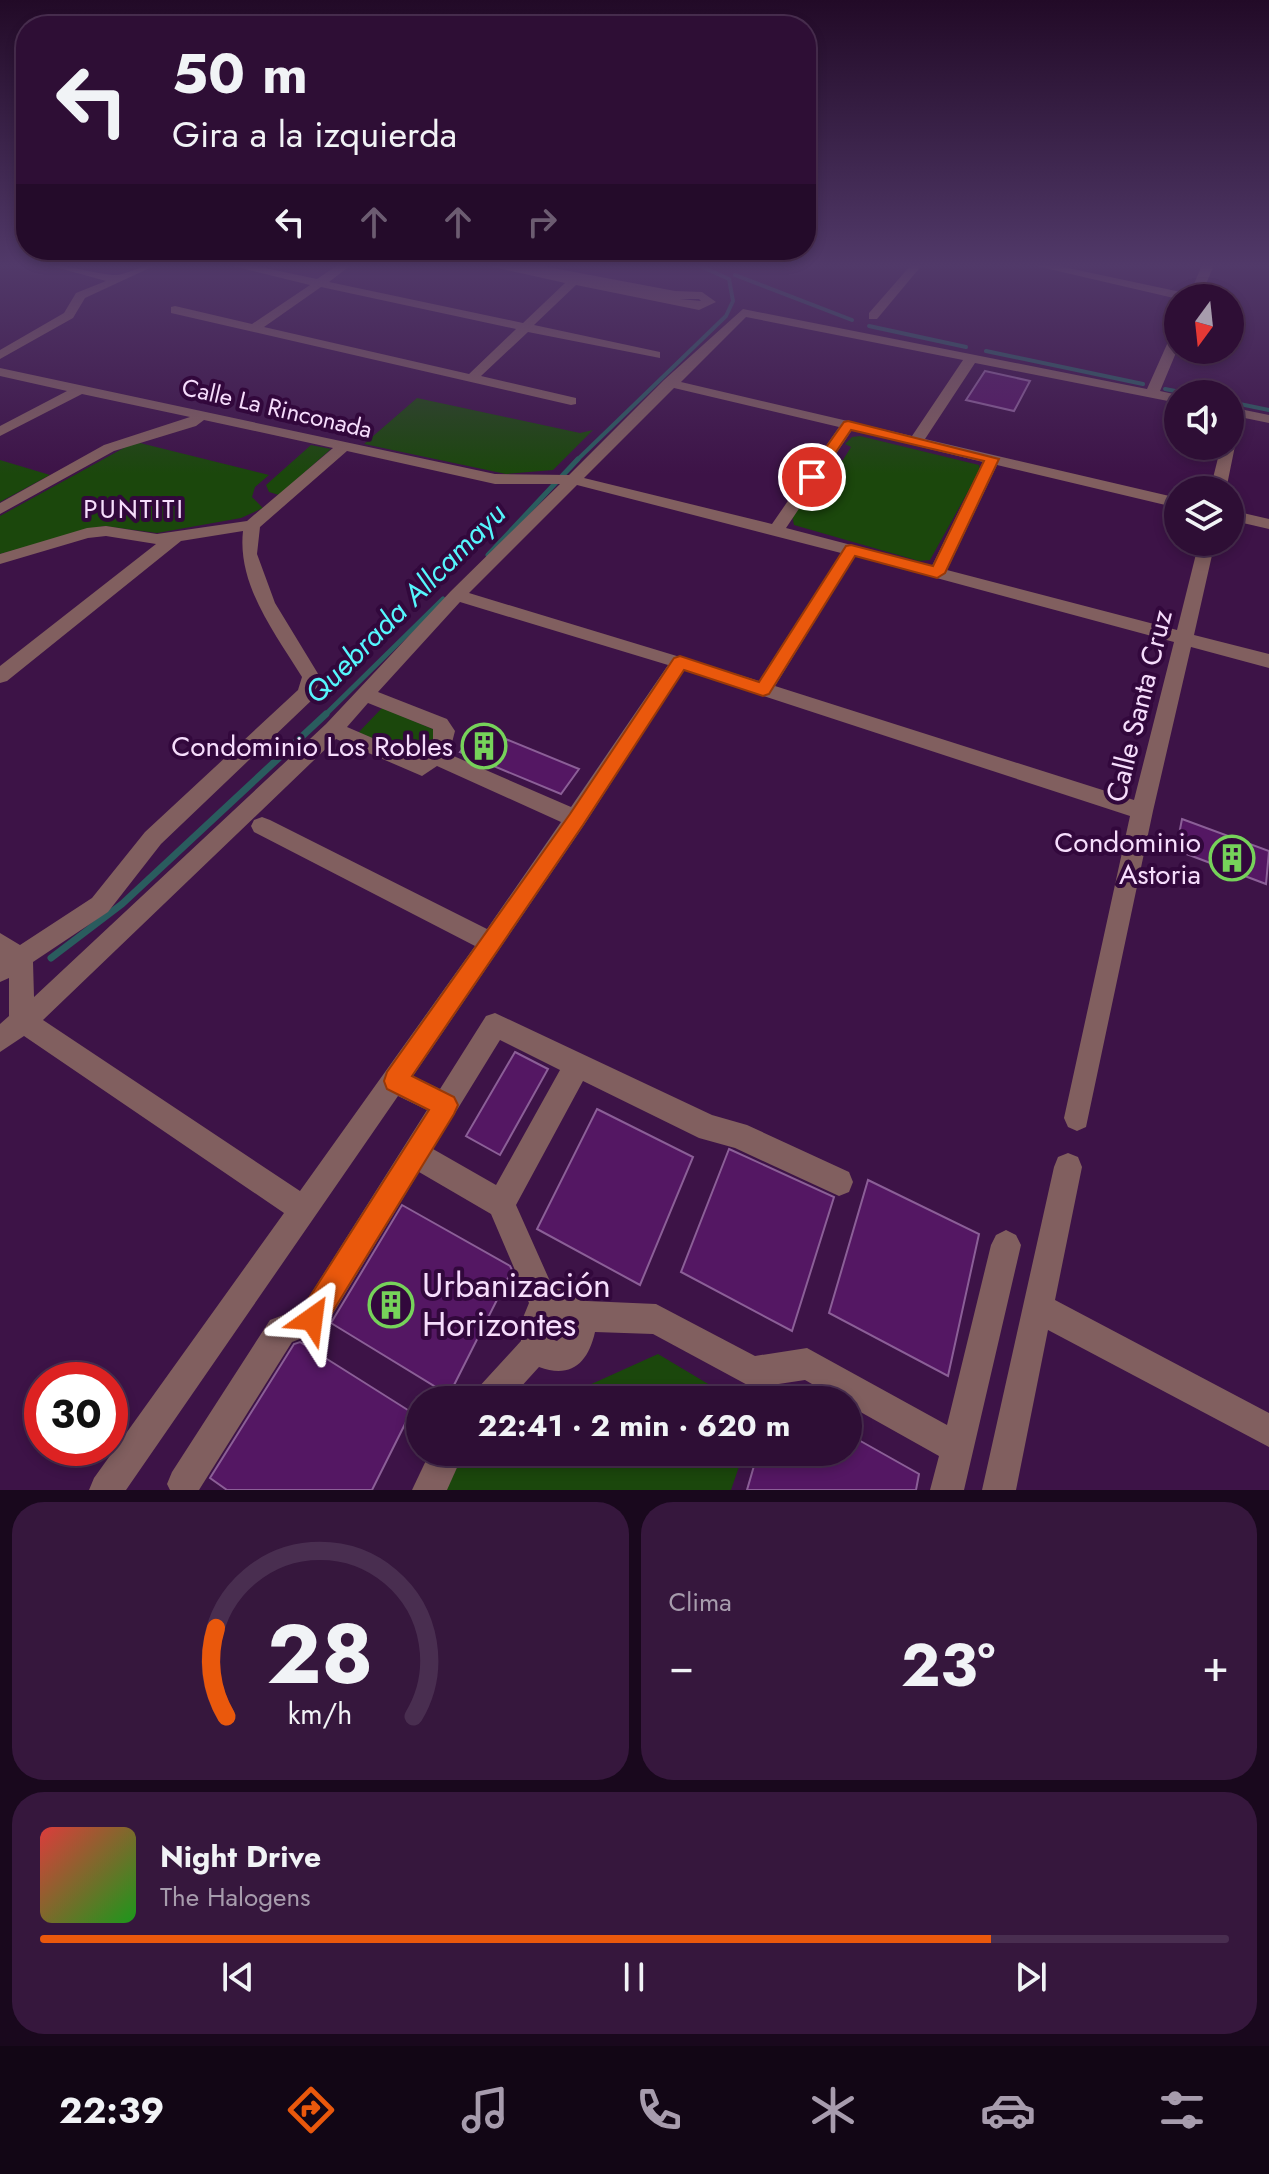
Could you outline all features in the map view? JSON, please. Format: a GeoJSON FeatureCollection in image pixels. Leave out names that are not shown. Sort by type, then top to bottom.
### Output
{"type":"FeatureCollection","features":[{"type":"Feature","properties":{"kind":"street"},"geometry":{"type":"LineString","coordinates":[[0,355],[35,335]]}},
{"type":"Feature","properties":{"kind":"street"},"geometry":{"type":"LineString","coordinates":[[282,335],[571,401]]}},
{"type":"Feature","properties":{"kind":"street"},"geometry":{"type":"LineString","coordinates":[[472,378],[521,335]]}},
{"type":"Feature","properties":{"kind":"street"},"geometry":{"type":"LineString","coordinates":[[559,335],[655,355]]}},
{"type":"Feature","properties":{"kind":"street"},"geometry":{"type":"LineString","coordinates":[[0,1040],[56,994],[333,729],[457,595],[720,335]]}},
{"type":"Feature","properties":{"kind":"street"},"geometry":{"type":"LineString","coordinates":[[855,335],[1164,396]]}},
{"type":"Feature","properties":{"kind":"street"},"geometry":{"type":"LineString","coordinates":[[916,441],[972,357]]}},
{"type":"Feature","properties":{"kind":"street"},"geometry":{"type":"LineString","coordinates":[[1152,393],[1165,364]]}},
{"type":"Feature","properties":{"kind":"street","name":"Calle La Rinconada"},"geometry":{"type":"LineString","coordinates":[[0,372],[495,479],[570,480],[776,530],[1269,661]]}},
{"type":"Feature","properties":{"kind":"street"},"geometry":{"type":"LineString","coordinates":[[669,383],[1164,500]]}},
{"type":"Feature","properties":{"kind":"street"},"geometry":{"type":"LineString","coordinates":[[0,432],[82,388]]}},
{"type":"Feature","properties":{"kind":"street"},"geometry":{"type":"LineString","coordinates":[[0,509],[109,448],[191,423],[203,414]]}},
{"type":"Feature","properties":{"kind":"street"},"geometry":{"type":"LineString","coordinates":[[1244,416],[1269,419]]}},
{"type":"Feature","properties":{"kind":"street"},"geometry":{"type":"LineString","coordinates":[[776,530],[848,425]]}},
{"type":"Feature","properties":{"kind":"street"},"geometry":{"type":"LineString","coordinates":[[0,559],[87,533],[106,531],[157,539],[252,525],[344,446]]}},
{"type":"Feature","properties":{"kind":"street"},"geometry":{"type":"LineString","coordinates":[[937,573],[992,459]]}},
{"type":"Feature","properties":{"kind":"street"},"geometry":{"type":"LineString","coordinates":[[1244,518],[1269,524]]}},
{"type":"Feature","properties":{"kind":"street"},"geometry":{"type":"LineString","coordinates":[[252,525],[249,554],[266,603],[311,677],[307,693],[153,838],[100,905],[7,958],[22,1020],[302,1209]]}},
{"type":"Feature","properties":{"kind":"street"},"geometry":{"type":"LineString","coordinates":[[0,676],[175,537]]}},
{"type":"Feature","properties":{"kind":"street"},"geometry":{"type":"LineString","coordinates":[[763,690],[851,550]]}},
{"type":"Feature","properties":{"kind":"street","name":"Calle Santa Cruz"},"geometry":{"type":"LineString","coordinates":[[1077,1118],[1142,811],[1204,556]]}},
{"type":"Feature","properties":{"kind":"street"},"geometry":{"type":"LineString","coordinates":[[457,595],[680,662],[1142,811]]}},
{"type":"Feature","properties":{"kind":"street"},"geometry":{"type":"LineString","coordinates":[[106,1490],[491,943],[680,662]]}},
{"type":"Feature","properties":{"kind":"street"},"geometry":{"type":"LineString","coordinates":[[333,729],[422,768],[435,756],[446,739],[440,724],[366,695]]}},
{"type":"Feature","properties":{"kind":"street"},"geometry":{"type":"LineString","coordinates":[[435,756],[576,819]]}},
{"type":"Feature","properties":{"kind":"street"},"geometry":{"type":"LineString","coordinates":[[262,826],[491,943]]}},
{"type":"Feature","properties":{"kind":"street"},"geometry":{"type":"LineString","coordinates":[[184,1484],[281,1331],[312,1319],[495,1025],[709,1128],[737,1135],[839,1182]]}},
{"type":"Feature","properties":{"kind":"street"},"geometry":{"type":"LineString","coordinates":[[501,1204],[578,1063]]}},
{"type":"Feature","properties":{"kind":"street"},"geometry":{"type":"LineString","coordinates":[[395,1081],[446,1105]]}},
{"type":"Feature","properties":{"kind":"street"},"geometry":{"type":"LineString","coordinates":[[413,1153],[501,1204],[545,1306]]}},
{"type":"Feature","properties":{"kind":"street"},"geometry":{"type":"LineString","coordinates":[[999,1490],[1068,1167]]}},
{"type":"Feature","properties":{"kind":"street"},"geometry":{"type":"LineString","coordinates":[[947,1490],[1006,1245]]}},
{"type":"Feature","properties":{"kind":"street"},"geometry":{"type":"LineString","coordinates":[[568,1304],[579,1316],[578,1343],[566,1355],[550,1357],[537,1346],[533,1329],[545,1306],[568,1304]]}},
{"type":"Feature","properties":{"kind":"street"},"geometry":{"type":"LineString","coordinates":[[1038,1308],[1269,1431]]}},
{"type":"Feature","properties":{"kind":"street"},"geometry":{"type":"LineString","coordinates":[[579,1316],[656,1319],[753,1372],[807,1364],[956,1448]]}},
{"type":"Feature","properties":{"kind":"street"},"geometry":{"type":"LineString","coordinates":[[501,1386],[537,1346]]}},
{"type":"Feature","properties":{"kind":"street"},"geometry":{"type":"LineString","coordinates":[[429,1490],[441,1466]]}},
{"type":"Feature","properties":{"kind":"green space"},"geometry":{"type":"Polygon","coordinates":[[[417,398],[580,433],[593,430],[553,470],[506,474],[364,444],[417,398]]]}},
{"type":"Feature","properties":{"kind":"green space"},"geometry":{"type":"Polygon","coordinates":[[[860,436],[979,465],[980,470],[930,560],[919,561],[794,525],[792,515],[830,463],[843,460],[851,447],[845,444],[852,437],[860,436]]]}},
{"type":"Feature","properties":{"kind":"green space"},"geometry":{"type":"Polygon","coordinates":[[[140,443],[269,475],[255,487],[252,497],[263,508],[241,518],[157,533],[104,526],[0,554],[0,516],[131,444],[140,443]]]}},
{"type":"Feature","properties":{"kind":"green space"},"geometry":{"type":"Polygon","coordinates":[[[311,445],[331,449],[279,495],[269,492],[266,485],[311,445]]]}},
{"type":"Feature","properties":{"kind":"green space"},"geometry":{"type":"Polygon","coordinates":[[[0,460],[50,475],[0,502],[0,460]]]}},
{"type":"Feature","properties":{"kind":"green space"},"geometry":{"type":"Polygon","coordinates":[[[382,708],[438,731],[438,743],[421,758],[413,759],[357,734],[382,708]]]}},
{"type":"Feature","properties":{"kind":"green space"},"geometry":{"type":"Polygon","coordinates":[[[658,1354],[712,1386],[587,1386],[658,1354]]]}},
{"type":"Feature","properties":{"kind":"green space"},"geometry":{"type":"Polygon","coordinates":[[[455,1466],[739,1466],[731,1490],[444,1490],[455,1466]]]}},
{"type":"Feature","properties":{"kind":"building"},"geometry":{"type":"Polygon","coordinates":[[[985,371],[1030,381],[1014,411],[966,400],[985,371]]]}},
{"type":"Feature","properties":{"kind":"building"},"geometry":{"type":"Polygon","coordinates":[[[478,728],[579,769],[561,794],[460,752],[478,728]]]}},
{"type":"Feature","properties":{"kind":"building","name":"Condominio Astoria"},"geometry":{"type":"Polygon","coordinates":[[[1182,819],[1269,851],[1266,884],[1176,850],[1182,819]]]}},
{"type":"Feature","properties":{"kind":"building"},"geometry":{"type":"Polygon","coordinates":[[[515,1052],[548,1069],[500,1155],[466,1136],[515,1052]]]}},
{"type":"Feature","properties":{"kind":"building","name":"Urbanización Horizontes"},"geometry":{"type":"Polygon","coordinates":[[[597,1109],[693,1157],[640,1285],[537,1229],[597,1109]]]}},
{"type":"Feature","properties":{"kind":"building","name":"Urbanización Horizontes"},"geometry":{"type":"Polygon","coordinates":[[[729,1149],[834,1197],[792,1331],[681,1272],[729,1149]]]}},
{"type":"Feature","properties":{"kind":"building"},"geometry":{"type":"Polygon","coordinates":[[[868,1180],[979,1234],[948,1376],[829,1313],[868,1180]]]}},
{"type":"Feature","properties":{"kind":"building","name":"Urbanización Horizontes"},"geometry":{"type":"Polygon","coordinates":[[[402,1205],[510,1266],[512,1270],[454,1386],[434,1386],[331,1323],[402,1205]]]}},
{"type":"Feature","properties":{"kind":"building","name":"Urbanización Horizontes"},"geometry":{"type":"Polygon","coordinates":[[[300,1342],[406,1409],[406,1422],[372,1490],[227,1490],[210,1478],[294,1344],[300,1342]]]}},
{"type":"Feature","properties":{"kind":"building"},"geometry":{"type":"Polygon","coordinates":[[[862,1442],[919,1474],[916,1490],[747,1490],[754,1466],[862,1466],[862,1442]]]}},
{"type":"Feature","properties":{"kind":"waterway","name":"Quebrada Allcamayu"},"geometry":{"type":"LineString","coordinates":[[577,460],[707,335]]}},
{"type":"Feature","properties":{"kind":"waterway"},"geometry":{"type":"LineString","coordinates":[[908,335],[966,347]]}},
{"type":"Feature","properties":{"kind":"waterway"},"geometry":{"type":"LineString","coordinates":[[986,351],[1143,384]]}},
{"type":"Feature","properties":{"kind":"waterway"},"geometry":{"type":"LineString","coordinates":[[1244,405],[1269,410]]}},
{"type":"Feature","properties":{"kind":"waterway","name":"Quebrada Allcamayu"},"geometry":{"type":"LineString","coordinates":[[488,555],[577,460]]}},
{"type":"Feature","properties":{"kind":"waterway","name":"Quebrada Allcamayu"},"geometry":{"type":"LineString","coordinates":[[324,716],[443,599]]}},
{"type":"Feature","properties":{"kind":"waterway","name":"Quebrada Allcamayu"},"geometry":{"type":"LineString","coordinates":[[51,958],[122,904],[326,714]]}},
{"type":"Feature","properties":{"kind":"place","name":"Condominio Los Robles"},"geometry":{"type":"Point","coordinates":[484,746]}},
{"type":"Feature","properties":{"kind":"place","name":"Condominio Astoria"},"geometry":{"type":"Point","coordinates":[1232,858]}},
{"type":"Feature","properties":{"kind":"place","name":"Urbanización Horizontes"},"geometry":{"type":"Point","coordinates":[391,1305]}},
{"type":"Feature","properties":{"kind":"district","name":"PUNTITI"},"geometry":{"type":"Point","coordinates":[134,509]}},
{"type":"Feature","properties":{"kind":"route"},"geometry":{"type":"LineString","coordinates":[[312,1319],[413,1153],[446,1105],[395,1081],[680,662],[763,690],[851,550],[937,573],[992,459],[848,425],[812,477]]}}]}
